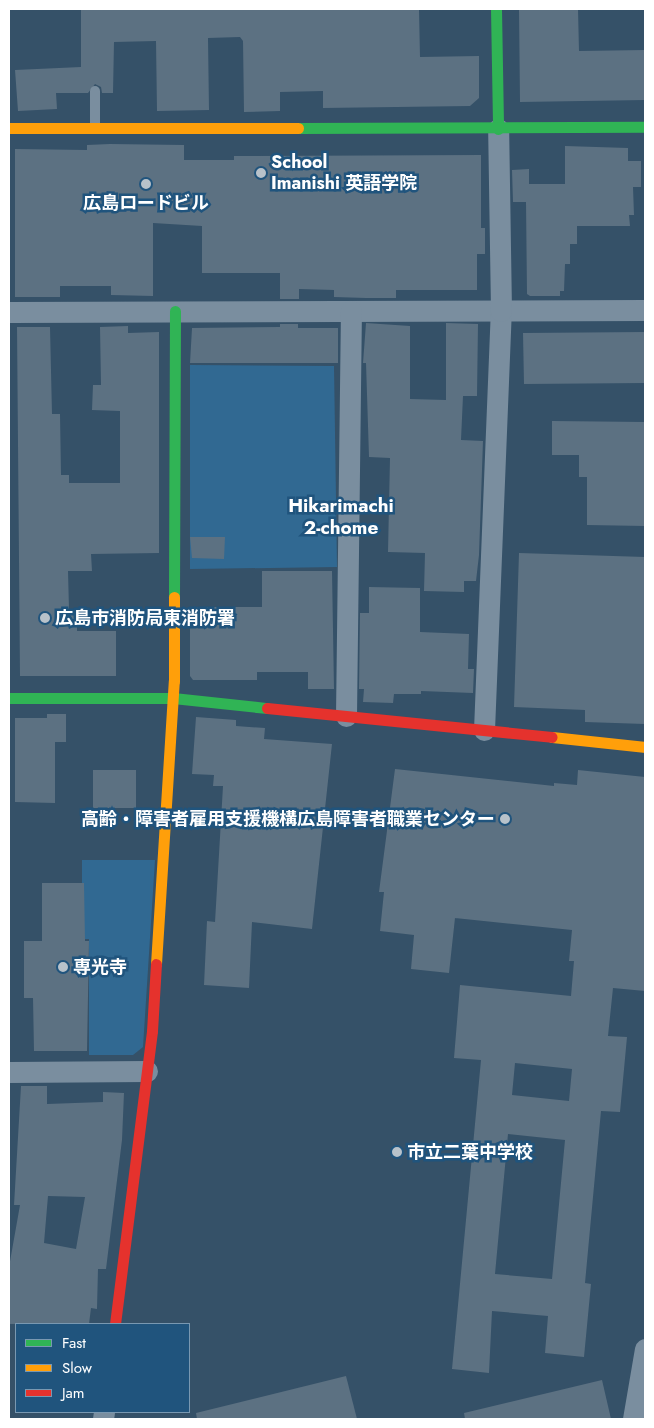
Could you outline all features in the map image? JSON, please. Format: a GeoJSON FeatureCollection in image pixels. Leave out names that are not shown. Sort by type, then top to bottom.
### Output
{"type":"FeatureCollection","features":[{"type":"Feature","properties":{"kind":"street"},"geometry":{"type":"LineString","coordinates":[[484,730],[501,311],[496,9]]}},
{"type":"Feature","properties":{"kind":"street"},"geometry":{"type":"LineString","coordinates":[[9,128],[498,129],[645,127]]}},
{"type":"Feature","properties":{"kind":"street"},"geometry":{"type":"LineString","coordinates":[[9,312],[645,310]]}},
{"type":"Feature","properties":{"kind":"street"},"geometry":{"type":"LineString","coordinates":[[115,1323],[152,1031],[173,698],[175,311]]}},
{"type":"Feature","properties":{"kind":"street"},"geometry":{"type":"LineString","coordinates":[[346,716],[351,311]]}},
{"type":"Feature","properties":{"kind":"street"},"geometry":{"type":"LineString","coordinates":[[9,698],[173,698],[645,747]]}},
{"type":"Feature","properties":{"kind":"street"},"geometry":{"type":"LineString","coordinates":[[9,1072],[147,1071]]}},
{"type":"Feature","properties":{"kind":"street"},"geometry":{"type":"LineString","coordinates":[[633,1419],[645,1349]]}},
{"type":"Feature","properties":{"kind":"lane"},"geometry":{"type":"LineString","coordinates":[[95,91],[95,128]]}},
{"type":"Feature","properties":{"kind":"shaded area"},"geometry":{"type":"Polygon","coordinates":[[[190,365],[334,366],[337,567],[190,569],[190,365]]]}},
{"type":"Feature","properties":{"kind":"shaded area"},"geometry":{"type":"Polygon","coordinates":[[[82,860],[155,860],[143,1047],[133,1055],[89,1055],[89,939],[82,939],[82,860]]]}},
{"type":"Feature","properties":{"kind":"building"},"geometry":{"type":"Polygon","coordinates":[[[81,9],[419,9],[420,57],[479,56],[479,98],[470,106],[323,108],[323,91],[280,92],[280,111],[244,112],[243,41],[240,37],[208,38],[209,110],[157,111],[156,41],[114,42],[113,93],[102,93],[101,87],[95,84],[88,93],[56,93],[57,109],[18,111],[15,70],[81,67],[81,9]]]}},
{"type":"Feature","properties":{"kind":"building"},"geometry":{"type":"Polygon","coordinates":[[[519,9],[578,9],[579,51],[645,50],[645,100],[520,102],[519,9]]]}},
{"type":"Feature","properties":{"kind":"building"},"geometry":{"type":"Polygon","coordinates":[[[87,145],[184,145],[184,160],[234,160],[234,156],[481,155],[481,228],[485,228],[485,254],[477,254],[477,290],[396,290],[396,298],[366,298],[334,297],[334,290],[299,289],[299,299],[280,299],[280,273],[202,273],[202,226],[153,223],[153,296],[111,295],[111,286],[60,286],[60,297],[15,297],[15,149],[87,150],[87,145]]]}},
{"type":"Feature","properties":{"kind":"building"},"geometry":{"type":"Polygon","coordinates":[[[565,146],[628,148],[628,161],[641,161],[641,187],[633,187],[634,215],[629,215],[630,226],[577,226],[577,244],[570,244],[570,264],[565,264],[564,291],[560,291],[560,296],[530,296],[527,294],[526,202],[513,202],[512,170],[529,169],[529,184],[565,184],[565,146]]]}},
{"type":"Feature","properties":{"kind":"building"},"geometry":{"type":"Polygon","coordinates":[[[366,323],[410,326],[410,399],[446,400],[446,323],[478,324],[477,396],[463,396],[461,440],[483,441],[479,555],[476,581],[464,581],[464,592],[424,591],[425,553],[388,552],[390,458],[369,457],[366,363],[363,363],[366,323]]]}},
{"type":"Feature","properties":{"kind":"building"},"geometry":{"type":"Polygon","coordinates":[[[280,324],[298,324],[298,328],[338,328],[338,363],[190,363],[192,328],[280,327],[280,324]]]}},
{"type":"Feature","properties":{"kind":"building"},"geometry":{"type":"Polygon","coordinates":[[[128,326],[128,333],[159,332],[159,553],[91,554],[92,571],[68,571],[69,609],[77,609],[77,631],[116,631],[116,676],[20,676],[17,327],[50,327],[52,414],[60,414],[61,475],[69,475],[69,483],[120,483],[120,411],[92,410],[93,385],[101,385],[100,327],[128,326]]]}},
{"type":"Feature","properties":{"kind":"building"},"geometry":{"type":"Polygon","coordinates":[[[645,332],[645,383],[524,384],[523,333],[645,332]]]}},
{"type":"Feature","properties":{"kind":"building"},"geometry":{"type":"Polygon","coordinates":[[[552,421],[645,422],[645,526],[587,525],[587,477],[579,477],[579,455],[552,455],[552,421]]]}},
{"type":"Feature","properties":{"kind":"building"},"geometry":{"type":"Polygon","coordinates":[[[190,537],[225,537],[224,559],[192,558],[190,537]]]}},
{"type":"Feature","properties":{"kind":"building"},"geometry":{"type":"Polygon","coordinates":[[[519,553],[645,557],[645,724],[585,722],[585,710],[514,707],[519,553]]]}},
{"type":"Feature","properties":{"kind":"building"},"geometry":{"type":"Polygon","coordinates":[[[262,571],[332,571],[334,689],[308,689],[308,672],[257,672],[257,680],[193,680],[190,676],[190,607],[262,607],[262,571]]]}},
{"type":"Feature","properties":{"kind":"building"},"geometry":{"type":"Polygon","coordinates":[[[369,587],[420,588],[420,632],[469,634],[468,669],[474,669],[473,693],[421,691],[421,694],[394,694],[393,703],[363,702],[364,689],[359,689],[360,613],[369,613],[369,587]]]}},
{"type":"Feature","properties":{"kind":"building"},"geometry":{"type":"Polygon","coordinates":[[[47,714],[66,714],[66,742],[55,742],[55,803],[15,802],[15,718],[47,718],[47,714]]]}},
{"type":"Feature","properties":{"kind":"building"},"geometry":{"type":"Polygon","coordinates":[[[196,717],[236,720],[236,726],[265,728],[264,739],[332,744],[312,929],[252,922],[249,988],[204,985],[207,921],[215,922],[223,786],[213,786],[214,775],[192,774],[196,717]]]}},
{"type":"Feature","properties":{"kind":"building"},"geometry":{"type":"Polygon","coordinates":[[[395,769],[554,786],[554,783],[577,785],[578,770],[645,777],[645,991],[613,988],[608,1036],[627,1037],[620,1112],[601,1111],[585,1283],[591,1284],[584,1357],[545,1353],[548,1316],[492,1311],[489,1373],[452,1369],[481,1060],[454,1058],[460,985],[571,996],[574,961],[569,961],[572,930],[455,918],[449,973],[411,969],[414,935],[380,931],[384,892],[379,892],[395,769]],[[515,1063],[512,1095],[569,1101],[572,1069],[515,1063]],[[508,1134],[495,1274],[552,1279],[565,1140],[508,1134]]]}},
{"type":"Feature","properties":{"kind":"building"},"geometry":{"type":"Polygon","coordinates":[[[93,770],[136,770],[136,808],[93,808],[93,770]]]}},
{"type":"Feature","properties":{"kind":"building"},"geometry":{"type":"Polygon","coordinates":[[[42,883],[84,883],[85,941],[89,941],[87,1051],[34,1051],[33,998],[24,998],[24,941],[42,941],[42,883]]]}},
{"type":"Feature","properties":{"kind":"building"},"geometry":{"type":"Polygon","coordinates":[[[21,1086],[47,1086],[47,1104],[103,1102],[103,1092],[124,1093],[122,1140],[106,1269],[98,1269],[97,1309],[91,1308],[89,1323],[9,1324],[9,1267],[20,1205],[14,1205],[21,1086]],[[48,1196],[44,1243],[76,1249],[85,1197],[48,1196]]]}},
{"type":"Feature","properties":{"kind":"building"},"geometry":{"type":"Polygon","coordinates":[[[346,1376],[357,1419],[197,1419],[196,1413],[346,1376]]]}},
{"type":"Feature","properties":{"kind":"building"},"geometry":{"type":"Polygon","coordinates":[[[602,1380],[611,1419],[465,1419],[464,1413],[602,1380]]]}},
{"type":"Feature","properties":{"kind":"traffic: fast"},"geometry":{"type":"LineString","coordinates":[[496,9],[498,129]]}},
{"type":"Feature","properties":{"kind":"traffic: fast"},"geometry":{"type":"LineString","coordinates":[[298,128],[645,127]]}},
{"type":"Feature","properties":{"kind":"traffic: fast"},"geometry":{"type":"LineString","coordinates":[[174,597],[175,311]]}},
{"type":"Feature","properties":{"kind":"traffic: fast"},"geometry":{"type":"LineString","coordinates":[[9,698],[173,698],[267,708]]}},
{"type":"Feature","properties":{"kind":"traffic: slow"},"geometry":{"type":"LineString","coordinates":[[9,128],[298,128]]}},
{"type":"Feature","properties":{"kind":"traffic: slow"},"geometry":{"type":"LineString","coordinates":[[156,964],[174,681],[174,597]]}},
{"type":"Feature","properties":{"kind":"traffic: slow"},"geometry":{"type":"LineString","coordinates":[[552,737],[645,747]]}},
{"type":"Feature","properties":{"kind":"traffic: jam"},"geometry":{"type":"LineString","coordinates":[[267,708],[552,737]]}},
{"type":"Feature","properties":{"kind":"traffic: jam"},"geometry":{"type":"LineString","coordinates":[[115,1323],[152,1031],[156,964]]}},
{"type":"Feature","properties":{"kind":"place","name":"School Imanishi 英語学院"},"geometry":{"type":"Point","coordinates":[261,173]}},
{"type":"Feature","properties":{"kind":"place","name":"広島ロードビル"},"geometry":{"type":"Point","coordinates":[146,184]}},
{"type":"Feature","properties":{"kind":"place","name":"広島市消防局東消防署"},"geometry":{"type":"Point","coordinates":[45,618]}},
{"type":"Feature","properties":{"kind":"place","name":"高齢・障害者雇用支援機構広島障害者職業センター"},"geometry":{"type":"Point","coordinates":[505,819]}},
{"type":"Feature","properties":{"kind":"place","name":"専光寺"},"geometry":{"type":"Point","coordinates":[63,967]}},
{"type":"Feature","properties":{"kind":"place","name":"市立二葉中学校"},"geometry":{"type":"Point","coordinates":[397,1152]}},
{"type":"Feature","properties":{"kind":"district","name":"Hikarimachi 2-chome"},"geometry":{"type":"Point","coordinates":[341,517]}}]}
